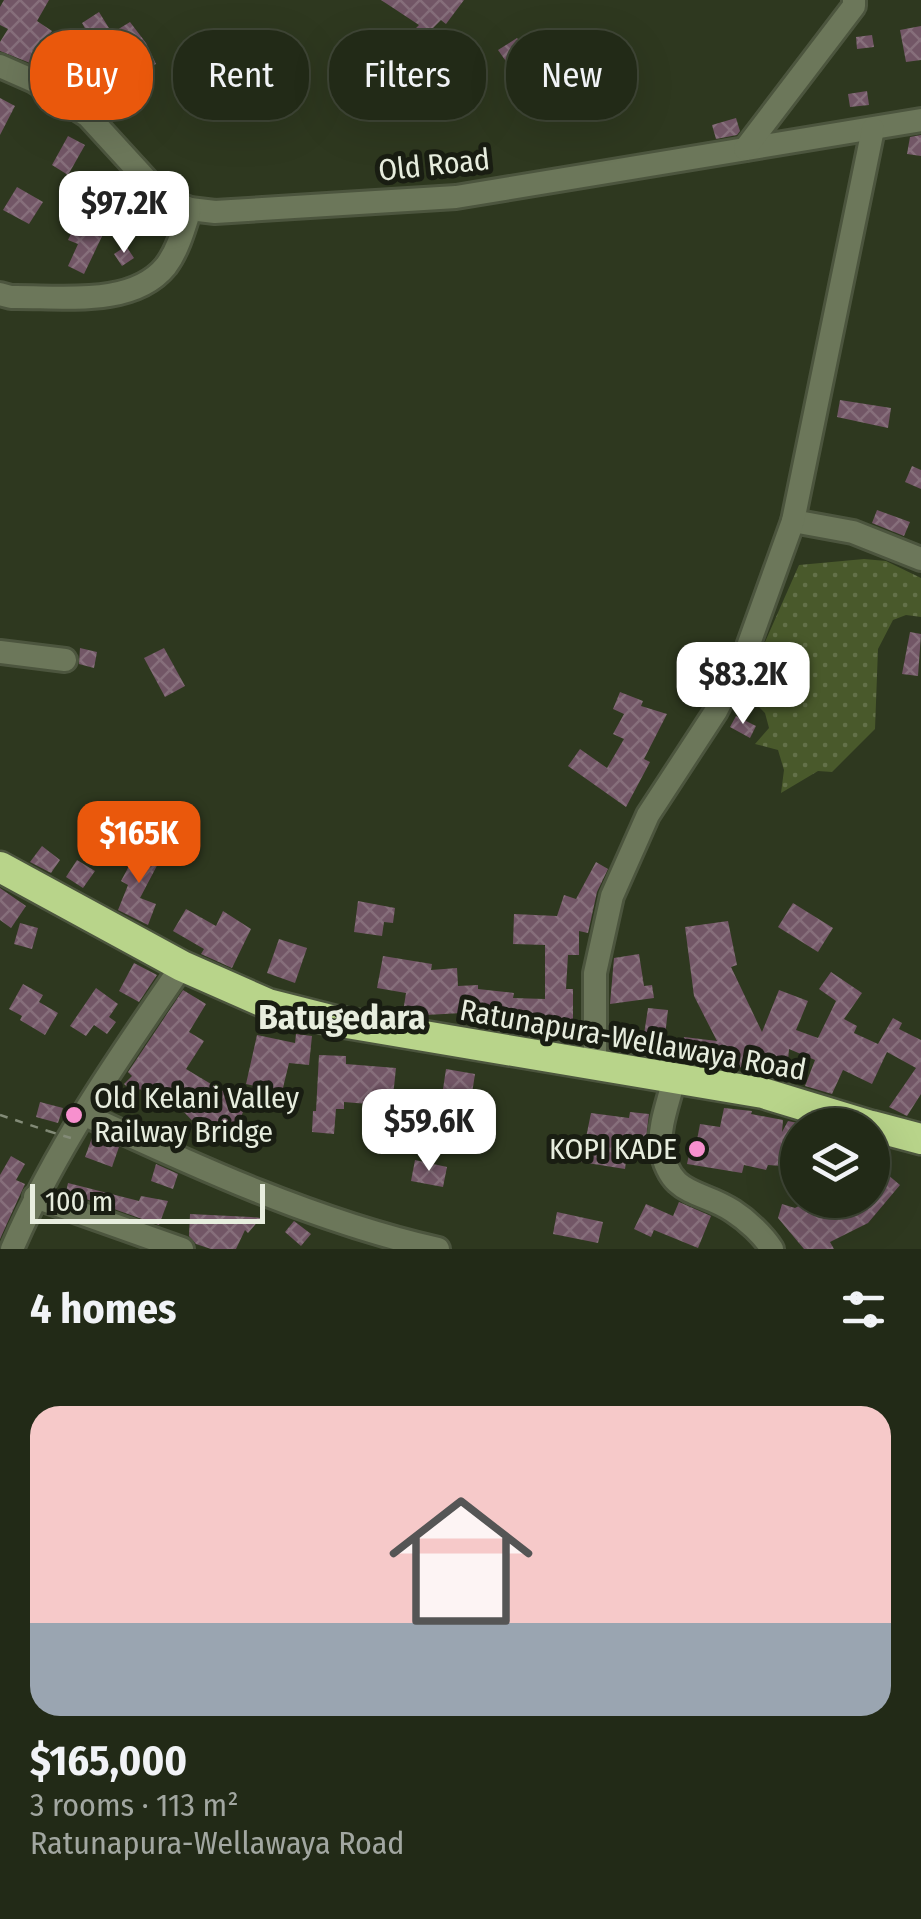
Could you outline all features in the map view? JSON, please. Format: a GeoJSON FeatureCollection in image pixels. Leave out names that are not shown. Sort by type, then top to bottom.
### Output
{"type":"FeatureCollection","features":[{"type":"Feature","properties":{"kind":"highway","name":"Ratunapura-Wellawaya Road"},"geometry":{"type":"LineString","coordinates":[[0,868],[182,966],[268,1004],[334,1021],[763,1093],[812,1108]]}},
{"type":"Feature","properties":{"kind":"highway","name":"Ratunapura-Wellawaya Road"},"geometry":{"type":"LineString","coordinates":[[890,1131],[921,1139]]}},
{"type":"Feature","properties":{"kind":"street"},"geometry":{"type":"LineString","coordinates":[[746,149],[854,6],[854,0]]}},
{"type":"Feature","properties":{"kind":"street"},"geometry":{"type":"LineString","coordinates":[[0,66],[34,81],[88,116],[163,198],[190,209],[168,264],[152,280],[121,294],[0,294]]}},
{"type":"Feature","properties":{"kind":"street","name":"Old Road"},"geometry":{"type":"LineString","coordinates":[[190,209],[215,212],[456,196],[921,120]]}},
{"type":"Feature","properties":{"kind":"street"},"geometry":{"type":"LineString","coordinates":[[594,1066],[596,972],[612,896],[648,814],[716,711],[746,652],[792,521],[873,129]]}},
{"type":"Feature","properties":{"kind":"street"},"geometry":{"type":"LineString","coordinates":[[792,521],[852,532],[921,559]]}},
{"type":"Feature","properties":{"kind":"street"},"geometry":{"type":"LineString","coordinates":[[0,652],[65,660]]}},
{"type":"Feature","properties":{"kind":"street"},"geometry":{"type":"LineString","coordinates":[[12,1249],[34,1197],[83,1114],[182,966]]}},
{"type":"Feature","properties":{"kind":"street"},"geometry":{"type":"LineString","coordinates":[[674,1078],[660,1144],[670,1174],[688,1192],[731,1210],[772,1249]]}},
{"type":"Feature","properties":{"kind":"street"},"geometry":{"type":"LineString","coordinates":[[83,1114],[314,1214],[438,1249]]}},
{"type":"Feature","properties":{"kind":"street"},"geometry":{"type":"LineString","coordinates":[[34,1197],[182,1249]]}},
{"type":"Feature","properties":{"kind":"path"},"geometry":{"type":"LineString","coordinates":[[0,1115],[74,1139]]}},
{"type":"Feature","properties":{"kind":"green space"},"geometry":{"type":"Polygon","coordinates":[[[864,559],[886,561],[921,578],[921,617],[906,615],[893,620],[878,649],[875,729],[832,772],[818,771],[781,793],[784,770],[778,750],[755,744],[769,728],[765,713],[749,697],[750,676],[799,565],[864,559]]]}},
{"type":"Feature","properties":{"kind":"building"},"geometry":{"type":"Polygon","coordinates":[[[4,0],[49,0],[37,21],[50,30],[30,30],[30,63],[0,51],[0,42],[8,29],[0,25],[4,0]]]}},
{"type":"Feature","properties":{"kind":"building"},"geometry":{"type":"Polygon","coordinates":[[[381,0],[464,0],[446,24],[441,20],[431,30],[414,30],[419,25],[381,0]]]}},
{"type":"Feature","properties":{"kind":"building"},"geometry":{"type":"Polygon","coordinates":[[[99,12],[110,30],[86,30],[82,23],[99,12]]]}},
{"type":"Feature","properties":{"kind":"building"},"geometry":{"type":"Polygon","coordinates":[[[130,22],[136,30],[117,30],[130,22]]]}},
{"type":"Feature","properties":{"kind":"building"},"geometry":{"type":"Polygon","coordinates":[[[921,26],[921,60],[906,62],[900,30],[921,26]]]}},
{"type":"Feature","properties":{"kind":"building"},"geometry":{"type":"Polygon","coordinates":[[[872,35],[874,47],[857,49],[856,37],[872,35]]]}},
{"type":"Feature","properties":{"kind":"building"},"geometry":{"type":"Polygon","coordinates":[[[506,45],[506,61],[498,50],[506,45]]]}},
{"type":"Feature","properties":{"kind":"building"},"geometry":{"type":"Polygon","coordinates":[[[867,91],[869,105],[850,107],[848,94],[867,91]]]}},
{"type":"Feature","properties":{"kind":"building"},"geometry":{"type":"Polygon","coordinates":[[[0,98],[15,106],[0,135],[0,98]]]}},
{"type":"Feature","properties":{"kind":"building"},"geometry":{"type":"Polygon","coordinates":[[[736,118],[740,131],[737,135],[716,139],[712,125],[736,118]]]}},
{"type":"Feature","properties":{"kind":"building"},"geometry":{"type":"Polygon","coordinates":[[[921,135],[921,156],[907,154],[910,137],[921,135]]]}},
{"type":"Feature","properties":{"kind":"building"},"geometry":{"type":"Polygon","coordinates":[[[68,136],[85,145],[68,175],[52,165],[68,136]]]}},
{"type":"Feature","properties":{"kind":"building"},"geometry":{"type":"Polygon","coordinates":[[[82,172],[119,188],[125,183],[141,202],[126,214],[118,203],[84,274],[68,266],[78,244],[68,240],[88,198],[73,192],[82,172]]]}},
{"type":"Feature","properties":{"kind":"building"},"geometry":{"type":"Polygon","coordinates":[[[17,187],[43,202],[29,224],[3,210],[17,187]]]}},
{"type":"Feature","properties":{"kind":"building"},"geometry":{"type":"Polygon","coordinates":[[[126,246],[134,258],[122,266],[114,254],[126,246]]]}},
{"type":"Feature","properties":{"kind":"building"},"geometry":{"type":"Polygon","coordinates":[[[840,400],[891,408],[888,428],[837,417],[840,400]]]}},
{"type":"Feature","properties":{"kind":"building"},"geometry":{"type":"Polygon","coordinates":[[[912,466],[921,470],[921,489],[905,482],[912,466]]]}},
{"type":"Feature","properties":{"kind":"building"},"geometry":{"type":"Polygon","coordinates":[[[877,510],[910,522],[904,536],[872,523],[877,510]]]}},
{"type":"Feature","properties":{"kind":"building"},"geometry":{"type":"Polygon","coordinates":[[[910,632],[921,634],[918,676],[902,674],[910,632]]]}},
{"type":"Feature","properties":{"kind":"building"},"geometry":{"type":"Polygon","coordinates":[[[80,648],[97,652],[94,668],[79,664],[80,648]]]}},
{"type":"Feature","properties":{"kind":"building"},"geometry":{"type":"Polygon","coordinates":[[[164,648],[185,686],[165,697],[144,658],[164,648]]]}},
{"type":"Feature","properties":{"kind":"building"},"geometry":{"type":"Polygon","coordinates":[[[620,692],[643,701],[641,706],[667,714],[644,759],[650,762],[626,807],[568,766],[580,749],[607,768],[624,739],[613,734],[624,714],[613,709],[620,692]]]}},
{"type":"Feature","properties":{"kind":"building"},"geometry":{"type":"Polygon","coordinates":[[[736,716],[756,726],[750,738],[730,727],[736,716]]]}},
{"type":"Feature","properties":{"kind":"building"},"geometry":{"type":"Polygon","coordinates":[[[42,846],[60,860],[51,873],[30,862],[42,846]]]}},
{"type":"Feature","properties":{"kind":"building"},"geometry":{"type":"Polygon","coordinates":[[[139,847],[161,858],[140,898],[156,904],[148,925],[118,910],[128,885],[121,881],[139,847]]]}},
{"type":"Feature","properties":{"kind":"building"},"geometry":{"type":"Polygon","coordinates":[[[77,860],[95,871],[83,888],[66,877],[77,860]]]}},
{"type":"Feature","properties":{"kind":"building"},"geometry":{"type":"Polygon","coordinates":[[[596,862],[608,869],[597,892],[588,933],[579,931],[579,955],[568,955],[566,989],[573,989],[573,1025],[564,1025],[564,1034],[514,1032],[514,1016],[482,1013],[482,1024],[467,1024],[462,1023],[462,1013],[403,1012],[406,993],[377,988],[383,956],[432,964],[431,970],[457,968],[458,986],[478,985],[478,989],[514,993],[513,998],[545,999],[545,945],[513,944],[514,914],[557,916],[564,895],[576,899],[596,862]]]}},
{"type":"Feature","properties":{"kind":"building"},"geometry":{"type":"Polygon","coordinates":[[[0,888],[26,906],[11,928],[0,920],[0,888]]]}},
{"type":"Feature","properties":{"kind":"building"},"geometry":{"type":"Polygon","coordinates":[[[358,901],[395,908],[393,923],[384,922],[382,936],[354,932],[358,901]]]}},
{"type":"Feature","properties":{"kind":"building"},"geometry":{"type":"Polygon","coordinates":[[[793,903],[833,928],[818,952],[778,927],[793,903]]]}},
{"type":"Feature","properties":{"kind":"building"},"geometry":{"type":"Polygon","coordinates":[[[186,909],[216,926],[223,911],[251,929],[232,968],[201,954],[204,949],[173,931],[186,909]]]}},
{"type":"Feature","properties":{"kind":"building"},"geometry":{"type":"Polygon","coordinates":[[[728,921],[737,965],[731,967],[762,1032],[779,990],[808,1001],[796,1030],[818,1038],[836,1001],[819,989],[831,972],[862,993],[844,1019],[857,1026],[854,1033],[878,1044],[893,1018],[902,1023],[899,1029],[921,1040],[921,1094],[907,1116],[889,1107],[916,1068],[887,1052],[872,1084],[843,1070],[832,1094],[805,1086],[815,1060],[789,1049],[787,1073],[681,1060],[684,1037],[717,1041],[694,996],[685,927],[728,921]]]}},
{"type":"Feature","properties":{"kind":"building"},"geometry":{"type":"Polygon","coordinates":[[[20,923],[38,928],[32,949],[14,944],[20,923]]]}},
{"type":"Feature","properties":{"kind":"building"},"geometry":{"type":"Polygon","coordinates":[[[279,939],[307,948],[295,983],[267,973],[279,939]]]}},
{"type":"Feature","properties":{"kind":"building"},"geometry":{"type":"Polygon","coordinates":[[[639,954],[644,986],[652,985],[654,998],[610,1004],[614,958],[639,954]]]}},
{"type":"Feature","properties":{"kind":"building"},"geometry":{"type":"Polygon","coordinates":[[[134,963],[157,975],[139,1002],[119,991],[134,963]]]}},
{"type":"Feature","properties":{"kind":"building"},"geometry":{"type":"Polygon","coordinates":[[[23,984],[43,995],[39,1002],[58,1013],[45,1035],[9,1009],[23,984]]]}},
{"type":"Feature","properties":{"kind":"building"},"geometry":{"type":"Polygon","coordinates":[[[96,988],[118,1004],[109,1017],[116,1022],[107,1034],[94,1025],[86,1036],[70,1026],[96,988]]]}},
{"type":"Feature","properties":{"kind":"building"},"geometry":{"type":"Polygon","coordinates":[[[183,990],[206,1004],[189,1032],[204,1041],[186,1069],[246,1105],[232,1138],[204,1127],[202,1131],[167,1094],[157,1105],[140,1089],[135,1094],[124,1084],[183,990]]]}},
{"type":"Feature","properties":{"kind":"building"},"geometry":{"type":"Polygon","coordinates":[[[648,1008],[668,1010],[664,1044],[643,1041],[648,1008]]]}},
{"type":"Feature","properties":{"kind":"building"},"geometry":{"type":"Polygon","coordinates":[[[296,1034],[312,1036],[309,1065],[289,1063],[282,1092],[246,1084],[257,1035],[295,1043],[296,1034]]]}},
{"type":"Feature","properties":{"kind":"building"},"geometry":{"type":"Polygon","coordinates":[[[319,1055],[346,1056],[346,1064],[396,1068],[392,1106],[344,1102],[344,1109],[336,1109],[334,1134],[312,1132],[319,1055]]]}},
{"type":"Feature","properties":{"kind":"building"},"geometry":{"type":"Polygon","coordinates":[[[446,1069],[475,1074],[471,1100],[442,1096],[446,1069]]]}},
{"type":"Feature","properties":{"kind":"building"},"geometry":{"type":"Polygon","coordinates":[[[40,1102],[63,1108],[58,1123],[36,1117],[40,1102]]]}},
{"type":"Feature","properties":{"kind":"building"},"geometry":{"type":"Polygon","coordinates":[[[724,1108],[780,1119],[780,1166],[768,1165],[766,1170],[744,1165],[742,1173],[687,1164],[700,1124],[720,1127],[724,1108]]]}},
{"type":"Feature","properties":{"kind":"building"},"geometry":{"type":"Polygon","coordinates":[[[630,1112],[649,1114],[648,1156],[627,1153],[625,1169],[581,1162],[591,1113],[629,1118],[630,1112]]]}},
{"type":"Feature","properties":{"kind":"building"},"geometry":{"type":"Polygon","coordinates":[[[93,1135],[119,1147],[112,1167],[85,1157],[93,1135]]]}},
{"type":"Feature","properties":{"kind":"building"},"geometry":{"type":"Polygon","coordinates":[[[11,1156],[25,1164],[16,1180],[25,1184],[0,1239],[0,1175],[11,1156]]]}},
{"type":"Feature","properties":{"kind":"building"},"geometry":{"type":"Polygon","coordinates":[[[415,1160],[447,1167],[443,1187],[411,1181],[415,1160]]]}},
{"type":"Feature","properties":{"kind":"building"},"geometry":{"type":"Polygon","coordinates":[[[156,1164],[178,1174],[173,1189],[151,1181],[156,1164]]]}},
{"type":"Feature","properties":{"kind":"building"},"geometry":{"type":"Polygon","coordinates":[[[890,1177],[900,1185],[890,1197],[890,1177]]]}},
{"type":"Feature","properties":{"kind":"building"},"geometry":{"type":"Polygon","coordinates":[[[68,1183],[139,1201],[141,1196],[168,1201],[159,1225],[66,1192],[68,1183]]]}},
{"type":"Feature","properties":{"kind":"building"},"geometry":{"type":"Polygon","coordinates":[[[679,1202],[711,1216],[698,1248],[654,1230],[651,1237],[634,1229],[646,1204],[673,1216],[679,1202]]]}},
{"type":"Feature","properties":{"kind":"building"},"geometry":{"type":"Polygon","coordinates":[[[780,1211],[780,1218],[872,1218],[830,1242],[834,1249],[804,1249],[778,1218],[780,1211]]]}},
{"type":"Feature","properties":{"kind":"building"},"geometry":{"type":"Polygon","coordinates":[[[557,1212],[603,1222],[598,1243],[553,1234],[557,1212]]]}},
{"type":"Feature","properties":{"kind":"building"},"geometry":{"type":"Polygon","coordinates":[[[190,1214],[261,1218],[248,1233],[245,1230],[236,1249],[211,1249],[196,1244],[189,1236],[190,1214]]]}},
{"type":"Feature","properties":{"kind":"building"},"geometry":{"type":"Polygon","coordinates":[[[294,1221],[311,1234],[301,1246],[285,1232],[294,1221]]]}},
{"type":"Feature","properties":{"kind":"place","name":"Old Kelani Valley Railway Bridge"},"geometry":{"type":"Point","coordinates":[74,1115]}},
{"type":"Feature","properties":{"kind":"place","name":"KOPI KADE"},"geometry":{"type":"Point","coordinates":[697,1149]}},
{"type":"Feature","properties":{"kind":"district","name":"Batugedara"},"geometry":{"type":"Point","coordinates":[342,1017]}}]}
